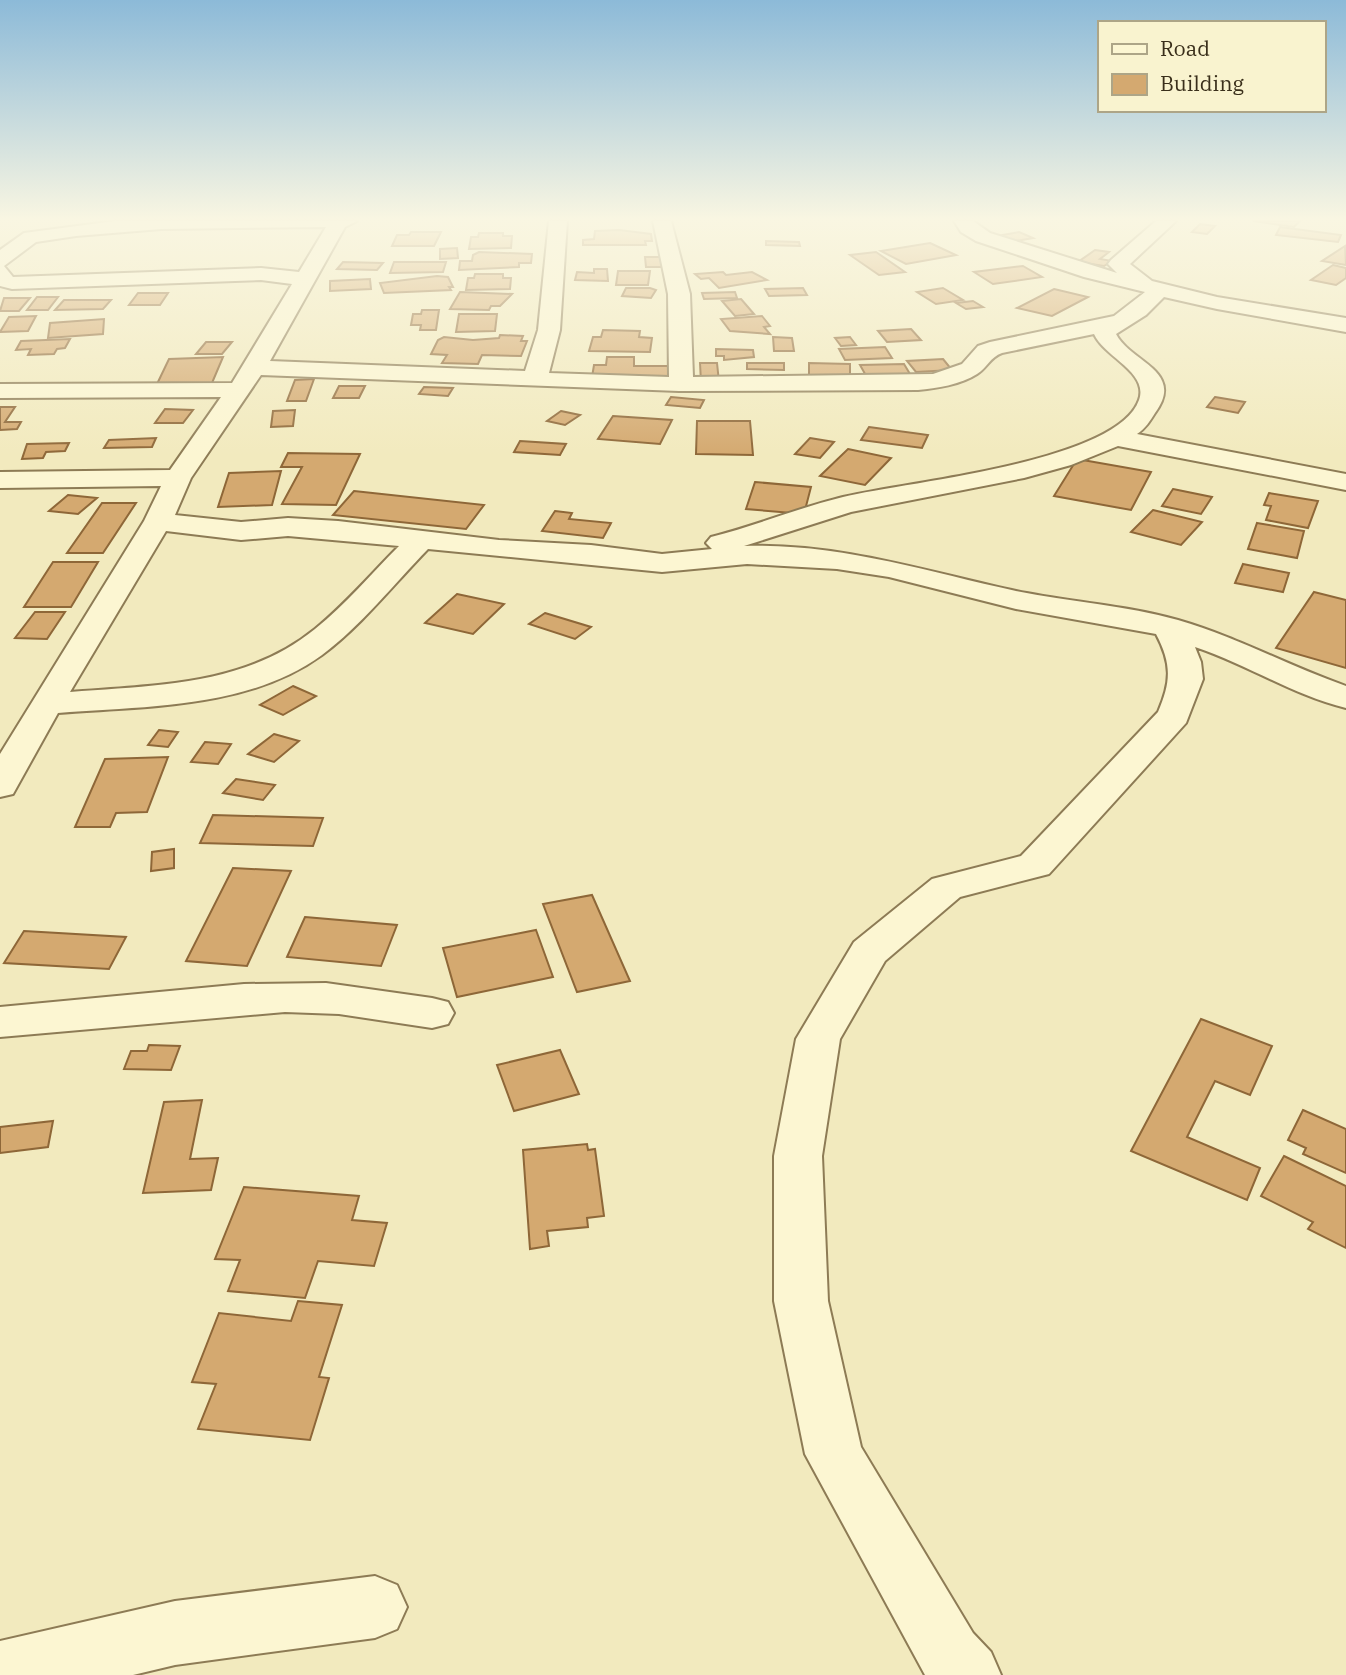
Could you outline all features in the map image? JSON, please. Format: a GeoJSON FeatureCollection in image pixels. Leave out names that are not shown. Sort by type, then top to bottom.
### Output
{"type":"FeatureCollection","features":[{"type":"Feature","properties":{"kind":"street"},"geometry":{"type":"LineString","coordinates":[[0,786],[46,704],[158,521],[178,478],[247,379],[286,299]]}},
{"type":"Feature","properties":{"kind":"street"},"geometry":{"type":"LineString","coordinates":[[536,379],[549,330],[552,299]]}},
{"type":"Feature","properties":{"kind":"street"},"geometry":{"type":"LineString","coordinates":[[679,299],[681,384]]}},
{"type":"Feature","properties":{"kind":"street"},"geometry":{"type":"LineString","coordinates":[[622,558],[726,542],[851,503],[1045,464],[1118,438],[1140,420],[1152,400],[1150,382],[1142,368],[1105,339],[1104,332],[1138,310],[1145,299]]}},
{"type":"Feature","properties":{"kind":"street"},"geometry":{"type":"LineString","coordinates":[[1200,299],[1346,325]]}},
{"type":"Feature","properties":{"kind":"street"},"geometry":{"type":"LineString","coordinates":[[0,391],[388,370],[681,384],[824,385],[937,381],[970,369],[986,351],[1116,322]]}},
{"type":"Feature","properties":{"kind":"street"},"geometry":{"type":"LineString","coordinates":[[1118,438],[1346,482]]}},
{"type":"Feature","properties":{"kind":"street"},"geometry":{"type":"LineString","coordinates":[[0,480],[178,478]]}},
{"type":"Feature","properties":{"kind":"street"},"geometry":{"type":"LineString","coordinates":[[158,521],[241,531],[288,527],[662,563],[747,555],[836,560],[890,568],[1016,600],[1168,627],[1236,650],[1283,675],[1346,698]]}},
{"type":"Feature","properties":{"kind":"street"},"geometry":{"type":"LineString","coordinates":[[46,704],[190,691],[247,678],[288,663],[323,639],[422,539]]}},
{"type":"Feature","properties":{"kind":"street"},"geometry":{"type":"LineString","coordinates":[[968,1675],[950,1656],[834,1454],[801,1301],[798,1156],[818,1038],[869,952],[946,888],[1035,865],[1174,716],[1186,689],[1188,663],[1168,627]]}},
{"type":"Feature","properties":{"kind":"street"},"geometry":{"type":"LineString","coordinates":[[0,1022],[106,1016],[168,1006],[242,999],[326,998],[432,1013]]}},
{"type":"Feature","properties":{"kind":"street"},"geometry":{"type":"LineString","coordinates":[[0,1674],[175,1633],[376,1607]]}},
{"type":"Feature","properties":{"kind":"building"},"geometry":{"type":"Polygon","coordinates":[[[4,299],[29,299],[19,311],[0,311],[4,299]]]}},
{"type":"Feature","properties":{"kind":"building"},"geometry":{"type":"Polygon","coordinates":[[[35,299],[56,299],[48,310],[27,310],[35,299]]]}},
{"type":"Feature","properties":{"kind":"building"},"geometry":{"type":"Polygon","coordinates":[[[133,299],[164,299],[160,305],[129,305],[133,299]]]}},
{"type":"Feature","properties":{"kind":"building"},"geometry":{"type":"Polygon","coordinates":[[[456,299],[507,299],[500,306],[491,306],[489,310],[450,309],[456,299]]]}},
{"type":"Feature","properties":{"kind":"building"},"geometry":{"type":"Polygon","coordinates":[[[741,299],[754,314],[735,316],[722,301],[741,299]]]}},
{"type":"Feature","properties":{"kind":"building"},"geometry":{"type":"Polygon","coordinates":[[[928,299],[963,300],[936,304],[928,299]]]}},
{"type":"Feature","properties":{"kind":"building"},"geometry":{"type":"Polygon","coordinates":[[[1034,299],[1084,299],[1052,316],[1017,308],[1034,299]]]}},
{"type":"Feature","properties":{"kind":"building"},"geometry":{"type":"Polygon","coordinates":[[[64,300],[111,300],[103,309],[55,310],[64,300]]]}},
{"type":"Feature","properties":{"kind":"building"},"geometry":{"type":"Polygon","coordinates":[[[973,301],[983,307],[966,309],[956,303],[973,301]]]}},
{"type":"Feature","properties":{"kind":"building"},"geometry":{"type":"Polygon","coordinates":[[[422,310],[439,310],[436,330],[420,330],[421,325],[411,325],[413,314],[421,314],[422,310]]]}},
{"type":"Feature","properties":{"kind":"building"},"geometry":{"type":"Polygon","coordinates":[[[459,314],[497,314],[495,331],[456,332],[459,314]]]}},
{"type":"Feature","properties":{"kind":"building"},"geometry":{"type":"Polygon","coordinates":[[[36,316],[28,331],[0,332],[9,317],[36,316]]]}},
{"type":"Feature","properties":{"kind":"building"},"geometry":{"type":"Polygon","coordinates":[[[762,316],[770,326],[764,327],[770,334],[730,331],[721,319],[762,316]]]}},
{"type":"Feature","properties":{"kind":"building"},"geometry":{"type":"Polygon","coordinates":[[[104,319],[103,334],[48,338],[50,323],[104,319]]]}},
{"type":"Feature","properties":{"kind":"building"},"geometry":{"type":"Polygon","coordinates":[[[911,329],[921,340],[887,342],[878,331],[911,329]]]}},
{"type":"Feature","properties":{"kind":"building"},"geometry":{"type":"Polygon","coordinates":[[[603,330],[640,331],[639,337],[652,338],[650,352],[589,351],[593,337],[601,337],[603,330]]]}},
{"type":"Feature","properties":{"kind":"building"},"geometry":{"type":"Polygon","coordinates":[[[500,335],[523,336],[521,341],[527,341],[521,356],[482,355],[478,364],[442,363],[447,355],[431,354],[438,340],[444,337],[473,340],[499,338],[500,335]]]}},
{"type":"Feature","properties":{"kind":"building"},"geometry":{"type":"Polygon","coordinates":[[[773,337],[792,338],[794,351],[774,351],[773,337]]]}},
{"type":"Feature","properties":{"kind":"building"},"geometry":{"type":"Polygon","coordinates":[[[850,337],[856,345],[841,346],[835,338],[850,337]]]}},
{"type":"Feature","properties":{"kind":"building"},"geometry":{"type":"Polygon","coordinates":[[[70,339],[65,348],[57,349],[54,354],[28,355],[31,349],[16,350],[21,341],[70,339]]]}},
{"type":"Feature","properties":{"kind":"building"},"geometry":{"type":"Polygon","coordinates":[[[206,342],[232,342],[222,354],[196,354],[206,342]]]}},
{"type":"Feature","properties":{"kind":"building"},"geometry":{"type":"Polygon","coordinates":[[[885,347],[892,358],[845,360],[839,349],[885,347]]]}},
{"type":"Feature","properties":{"kind":"building"},"geometry":{"type":"Polygon","coordinates":[[[716,349],[753,350],[754,357],[724,360],[724,356],[716,356],[716,349]]]}},
{"type":"Feature","properties":{"kind":"building"},"geometry":{"type":"Polygon","coordinates":[[[223,357],[212,383],[157,384],[169,359],[223,357]]]}},
{"type":"Feature","properties":{"kind":"building"},"geometry":{"type":"Polygon","coordinates":[[[607,357],[634,357],[634,366],[669,366],[669,377],[592,377],[594,365],[606,365],[607,357]]]}},
{"type":"Feature","properties":{"kind":"building"},"geometry":{"type":"Polygon","coordinates":[[[943,359],[952,370],[916,372],[907,361],[943,359]]]}},
{"type":"Feature","properties":{"kind":"building"},"geometry":{"type":"Polygon","coordinates":[[[700,363],[717,363],[719,382],[701,382],[700,363]]]}},
{"type":"Feature","properties":{"kind":"building"},"geometry":{"type":"Polygon","coordinates":[[[747,363],[784,363],[784,370],[747,369],[747,363]]]}},
{"type":"Feature","properties":{"kind":"building"},"geometry":{"type":"Polygon","coordinates":[[[809,363],[850,364],[850,379],[809,378],[809,363]]]}},
{"type":"Feature","properties":{"kind":"building"},"geometry":{"type":"Polygon","coordinates":[[[904,364],[913,379],[869,381],[860,365],[904,364]]]}},
{"type":"Feature","properties":{"kind":"building"},"geometry":{"type":"Polygon","coordinates":[[[314,379],[306,401],[287,401],[295,380],[314,379]]]}},
{"type":"Feature","properties":{"kind":"building"},"geometry":{"type":"Polygon","coordinates":[[[339,386],[365,386],[359,398],[333,398],[339,386]]]}},
{"type":"Feature","properties":{"kind":"building"},"geometry":{"type":"Polygon","coordinates":[[[424,387],[453,388],[448,396],[419,394],[424,387]]]}},
{"type":"Feature","properties":{"kind":"building"},"geometry":{"type":"Polygon","coordinates":[[[671,397],[704,400],[700,408],[666,405],[671,397]]]}},
{"type":"Feature","properties":{"kind":"building"},"geometry":{"type":"Polygon","coordinates":[[[1215,397],[1245,402],[1238,413],[1207,407],[1215,397]]]}},
{"type":"Feature","properties":{"kind":"building"},"geometry":{"type":"Polygon","coordinates":[[[0,407],[15,407],[5,422],[21,422],[17,429],[0,430],[0,407]]]}},
{"type":"Feature","properties":{"kind":"building"},"geometry":{"type":"Polygon","coordinates":[[[165,409],[193,410],[183,423],[155,423],[165,409]]]}},
{"type":"Feature","properties":{"kind":"building"},"geometry":{"type":"Polygon","coordinates":[[[295,410],[293,426],[271,427],[273,411],[295,410]]]}},
{"type":"Feature","properties":{"kind":"building"},"geometry":{"type":"Polygon","coordinates":[[[561,411],[580,415],[565,425],[547,421],[561,411]]]}},
{"type":"Feature","properties":{"kind":"building"},"geometry":{"type":"Polygon","coordinates":[[[613,416],[672,420],[660,444],[598,439],[613,416]]]}},
{"type":"Feature","properties":{"kind":"building"},"geometry":{"type":"Polygon","coordinates":[[[697,421],[750,421],[753,455],[696,454],[697,421]]]}},
{"type":"Feature","properties":{"kind":"building"},"geometry":{"type":"Polygon","coordinates":[[[869,427],[928,435],[922,448],[861,440],[869,427]]]}},
{"type":"Feature","properties":{"kind":"building"},"geometry":{"type":"Polygon","coordinates":[[[156,438],[152,447],[104,448],[109,440],[156,438]]]}},
{"type":"Feature","properties":{"kind":"building"},"geometry":{"type":"Polygon","coordinates":[[[810,438],[834,442],[820,458],[795,454],[810,438]]]}},
{"type":"Feature","properties":{"kind":"building"},"geometry":{"type":"Polygon","coordinates":[[[520,441],[566,444],[560,455],[514,452],[520,441]]]}},
{"type":"Feature","properties":{"kind":"building"},"geometry":{"type":"Polygon","coordinates":[[[69,443],[65,451],[46,452],[43,458],[22,459],[27,444],[69,443]]]}},
{"type":"Feature","properties":{"kind":"building"},"geometry":{"type":"Polygon","coordinates":[[[848,449],[891,458],[865,485],[820,476],[848,449]]]}},
{"type":"Feature","properties":{"kind":"building"},"geometry":{"type":"Polygon","coordinates":[[[288,453],[360,454],[336,505],[282,504],[302,467],[281,467],[288,453]]]}},
{"type":"Feature","properties":{"kind":"building"},"geometry":{"type":"Polygon","coordinates":[[[1077,459],[1151,472],[1131,510],[1054,496],[1077,459]]]}},
{"type":"Feature","properties":{"kind":"building"},"geometry":{"type":"Polygon","coordinates":[[[281,471],[272,505],[218,507],[229,473],[281,471]]]}},
{"type":"Feature","properties":{"kind":"building"},"geometry":{"type":"Polygon","coordinates":[[[755,482],[811,487],[804,514],[746,509],[755,482]]]}},
{"type":"Feature","properties":{"kind":"building"},"geometry":{"type":"Polygon","coordinates":[[[1173,489],[1212,497],[1201,514],[1162,506],[1173,489]]]}},
{"type":"Feature","properties":{"kind":"building"},"geometry":{"type":"Polygon","coordinates":[[[354,491],[484,505],[466,529],[333,515],[354,491]]]}},
{"type":"Feature","properties":{"kind":"building"},"geometry":{"type":"Polygon","coordinates":[[[1269,493],[1318,501],[1308,528],[1266,520],[1271,506],[1264,505],[1269,493]]]}},
{"type":"Feature","properties":{"kind":"building"},"geometry":{"type":"Polygon","coordinates":[[[68,495],[97,498],[78,514],[49,511],[68,495]]]}},
{"type":"Feature","properties":{"kind":"building"},"geometry":{"type":"Polygon","coordinates":[[[102,503],[136,503],[103,553],[67,553],[102,503]]]}},
{"type":"Feature","properties":{"kind":"building"},"geometry":{"type":"Polygon","coordinates":[[[1153,510],[1202,522],[1181,545],[1131,532],[1153,510]]]}},
{"type":"Feature","properties":{"kind":"building"},"geometry":{"type":"Polygon","coordinates":[[[555,511],[572,513],[569,519],[611,523],[603,538],[542,531],[555,511]]]}},
{"type":"Feature","properties":{"kind":"building"},"geometry":{"type":"Polygon","coordinates":[[[1257,523],[1304,531],[1297,558],[1248,549],[1257,523]]]}},
{"type":"Feature","properties":{"kind":"building"},"geometry":{"type":"Polygon","coordinates":[[[53,562],[98,562],[71,607],[24,607],[53,562]]]}},
{"type":"Feature","properties":{"kind":"building"},"geometry":{"type":"Polygon","coordinates":[[[1243,564],[1289,573],[1283,592],[1235,583],[1243,564]]]}},
{"type":"Feature","properties":{"kind":"building"},"geometry":{"type":"Polygon","coordinates":[[[1314,592],[1346,600],[1346,668],[1276,648],[1314,592]]]}},
{"type":"Feature","properties":{"kind":"building"},"geometry":{"type":"Polygon","coordinates":[[[457,594],[504,604],[473,634],[425,623],[457,594]]]}},
{"type":"Feature","properties":{"kind":"building"},"geometry":{"type":"Polygon","coordinates":[[[35,612],[65,612],[47,639],[15,638],[35,612]]]}},
{"type":"Feature","properties":{"kind":"building"},"geometry":{"type":"Polygon","coordinates":[[[545,613],[591,627],[575,639],[529,624],[545,613]]]}},
{"type":"Feature","properties":{"kind":"building"},"geometry":{"type":"Polygon","coordinates":[[[293,686],[316,696],[283,715],[260,705],[293,686]]]}},
{"type":"Feature","properties":{"kind":"building"},"geometry":{"type":"Polygon","coordinates":[[[159,730],[178,732],[168,747],[148,745],[159,730]]]}},
{"type":"Feature","properties":{"kind":"building"},"geometry":{"type":"Polygon","coordinates":[[[274,734],[299,741],[274,762],[248,754],[274,734]]]}},
{"type":"Feature","properties":{"kind":"building"},"geometry":{"type":"Polygon","coordinates":[[[205,742],[231,744],[218,764],[191,762],[205,742]]]}},
{"type":"Feature","properties":{"kind":"building"},"geometry":{"type":"Polygon","coordinates":[[[168,757],[147,812],[116,813],[110,827],[75,827],[105,759],[168,757]]]}},
{"type":"Feature","properties":{"kind":"building"},"geometry":{"type":"Polygon","coordinates":[[[236,779],[275,785],[263,800],[223,793],[236,779]]]}},
{"type":"Feature","properties":{"kind":"building"},"geometry":{"type":"Polygon","coordinates":[[[213,815],[323,818],[313,846],[200,843],[213,815]]]}},
{"type":"Feature","properties":{"kind":"building"},"geometry":{"type":"Polygon","coordinates":[[[174,849],[174,868],[151,871],[152,852],[174,849]]]}},
{"type":"Feature","properties":{"kind":"building"},"geometry":{"type":"Polygon","coordinates":[[[233,868],[291,871],[247,966],[186,961],[233,868]]]}},
{"type":"Feature","properties":{"kind":"building"},"geometry":{"type":"Polygon","coordinates":[[[592,895],[630,981],[577,992],[543,904],[592,895]]]}},
{"type":"Feature","properties":{"kind":"building"},"geometry":{"type":"Polygon","coordinates":[[[305,917],[397,925],[381,966],[287,957],[305,917]]]}},
{"type":"Feature","properties":{"kind":"building"},"geometry":{"type":"Polygon","coordinates":[[[536,930],[553,977],[457,997],[443,948],[536,930]]]}},
{"type":"Feature","properties":{"kind":"building"},"geometry":{"type":"Polygon","coordinates":[[[24,931],[126,937],[109,969],[4,963],[24,931]]]}},
{"type":"Feature","properties":{"kind":"building"},"geometry":{"type":"Polygon","coordinates":[[[1201,1019],[1272,1046],[1250,1095],[1215,1081],[1187,1137],[1260,1168],[1247,1200],[1131,1151],[1201,1019]]]}},
{"type":"Feature","properties":{"kind":"building"},"geometry":{"type":"Polygon","coordinates":[[[149,1045],[180,1046],[171,1070],[124,1069],[131,1051],[147,1051],[149,1045]]]}},
{"type":"Feature","properties":{"kind":"building"},"geometry":{"type":"Polygon","coordinates":[[[560,1050],[579,1094],[514,1111],[497,1065],[560,1050]]]}},
{"type":"Feature","properties":{"kind":"building"},"geometry":{"type":"Polygon","coordinates":[[[202,1100],[190,1159],[218,1158],[211,1190],[143,1193],[164,1102],[202,1100]]]}},
{"type":"Feature","properties":{"kind":"building"},"geometry":{"type":"Polygon","coordinates":[[[1303,1110],[1346,1129],[1346,1173],[1303,1154],[1306,1148],[1288,1140],[1303,1110]]]}},
{"type":"Feature","properties":{"kind":"building"},"geometry":{"type":"Polygon","coordinates":[[[53,1121],[48,1147],[0,1153],[0,1127],[53,1121]]]}},
{"type":"Feature","properties":{"kind":"building"},"geometry":{"type":"Polygon","coordinates":[[[587,1144],[588,1150],[595,1149],[604,1216],[587,1218],[588,1227],[547,1231],[549,1246],[530,1249],[523,1150],[587,1144]]]}},
{"type":"Feature","properties":{"kind":"building"},"geometry":{"type":"Polygon","coordinates":[[[1284,1156],[1346,1186],[1346,1248],[1308,1229],[1313,1222],[1261,1196],[1284,1156]]]}},
{"type":"Feature","properties":{"kind":"building"},"geometry":{"type":"Polygon","coordinates":[[[244,1187],[359,1196],[352,1220],[387,1223],[374,1266],[318,1261],[305,1298],[228,1291],[240,1260],[215,1259],[244,1187]]]}},
{"type":"Feature","properties":{"kind":"building"},"geometry":{"type":"Polygon","coordinates":[[[298,1301],[342,1305],[319,1377],[329,1378],[310,1440],[198,1429],[216,1384],[192,1382],[219,1313],[291,1321],[298,1301]]]}}]}
